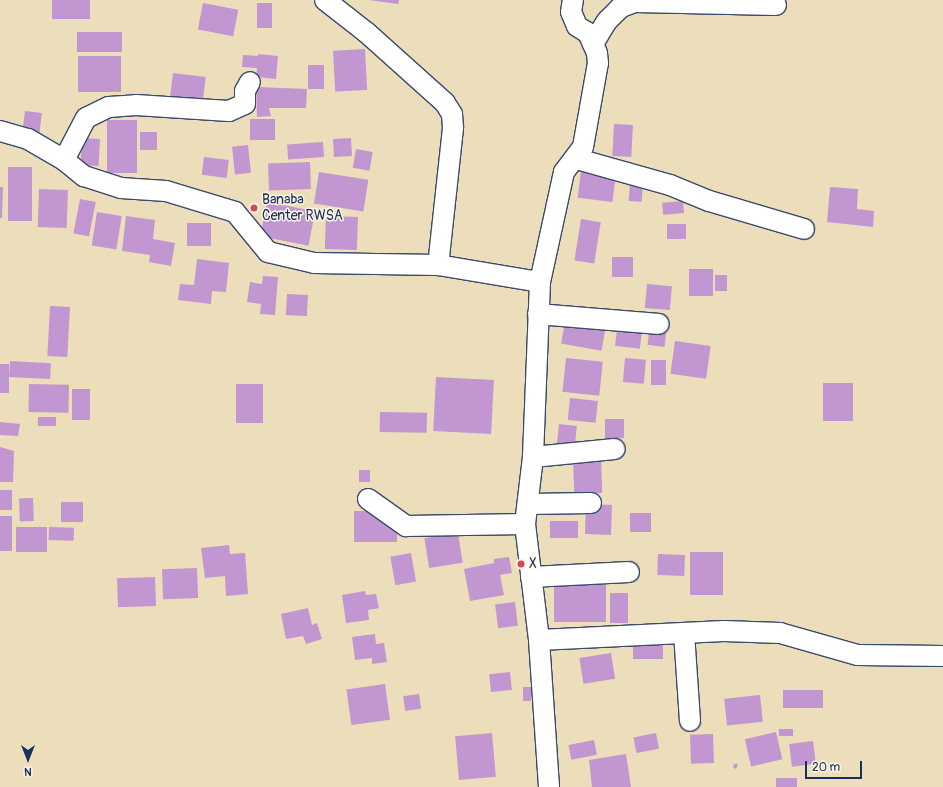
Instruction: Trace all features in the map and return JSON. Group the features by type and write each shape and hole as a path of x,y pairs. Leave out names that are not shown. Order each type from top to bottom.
{"street":[{"path":"325,0 372,37 446,103 452,114 453,128 438,265"},
{"path":"553,784 539,640 525,524 533,457 540,282 564,172 577,159 583,147 598,63 597,53 588,34 577,26 571,12 573,0"},
{"path":"593,44 607,21 616,12 635,2 776,5"},
{"path":"64,160 86,118 109,107 136,105 229,111 245,104 245,92 250,82"},
{"path":"0,130 28,139 64,160 84,176 121,188 166,191 235,212 268,252 314,262 438,265 540,282"},
{"path":"577,159 670,185 709,201 804,229"},
{"path":"538,314 660,324"},
{"path":"533,457 615,449"},
{"path":"368,499 406,526 525,524"},
{"path":"528,504 591,503"},
{"path":"531,577 629,572"},
{"path":"539,640 724,631 780,633 858,655 943,656"},
{"path":"684,633 690,721"}],"building":[{"path":"52,0 90,0 90,19 52,19"},
{"path":"369,0 399,0 398,4"},
{"path":"203,3 238,10 233,36 198,30"},
{"path":"257,3 272,3 272,28 257,28"},
{"path":"77,32 122,32 122,52 77,52"},
{"path":"365,49 367,90 335,92 333,51"},
{"path":"258,54 278,56 276,79 256,77 257,68 242,67 243,55 258,56"},
{"path":"78,56 121,56 121,92 78,92"},
{"path":"308,65 324,65 324,89 308,89"},
{"path":"173,73 206,77 202,106 169,102"},
{"path":"256,87 307,89 306,108 269,108 271,116 257,117"},
{"path":"25,111 42,113 38,142 21,140"},
{"path":"250,119 275,119 275,140 250,140"},
{"path":"107,120 137,120 137,173 107,173"},
{"path":"614,124 633,125 631,157 612,156"},
{"path":"140,132 157,132 157,150 140,150"},
{"path":"82,138 100,139 99,166 81,165"},
{"path":"351,138 352,156 334,157 333,139"},
{"path":"323,142 324,157 288,159 287,145"},
{"path":"248,145 251,173 235,175 232,147"},
{"path":"356,149 373,152 369,171 353,168"},
{"path":"204,157 229,160 227,178 202,175"},
{"path":"310,162 311,189 269,190 268,163"},
{"path":"8,167 32,167 32,221 8,221"},
{"path":"581,171 616,175 612,202 578,198"},
{"path":"319,172 368,180 363,211 314,204"},
{"path":"630,182 643,183 642,202 629,201"},
{"path":"0,187 3,187 2,218 0,218"},
{"path":"830,187 858,189 857,209 874,211 873,227 827,222"},
{"path":"39,189 68,190 67,228 38,227"},
{"path":"80,199 96,202 89,236 73,233"},
{"path":"683,201 684,213 663,215 662,203"},
{"path":"267,202 315,211 308,246 260,236"},
{"path":"254,204 257,205 257,211 254,212 251,211 250,208 251,205"},
{"path":"97,212 122,216 116,249 92,246"},
{"path":"126,216 155,220 153,239 175,243 171,266 149,262 150,255 122,251"},
{"path":"326,216 358,217 357,250 325,249"},
{"path":"581,219 601,222 594,264 574,260"},
{"path":"187,223 211,223 211,246 187,246"},
{"path":"667,224 686,224 686,239 667,239"},
{"path":"612,257 633,257 633,277 612,277"},
{"path":"197,259 229,263 226,292 212,291 211,304 178,300 180,284 194,285"},
{"path":"689,269 713,269 713,296 689,296"},
{"path":"715,275 727,275 727,291 715,291"},
{"path":"263,276 278,277 275,315 260,314 261,304 247,302 250,282 262,284"},
{"path":"647,284 672,286 670,310 645,308"},
{"path":"287,294 308,295 307,316 286,315"},
{"path":"50,306 70,307 67,357 47,356"},
{"path":"566,316 606,323 602,351 561,344"},
{"path":"618,322 643,325 640,349 615,346"},
{"path":"650,325 667,327 664,347 648,345"},
{"path":"675,341 711,346 706,379 670,374"},
{"path":"566,358 603,362 599,396 562,392"},
{"path":"625,358 646,360 644,384 623,382"},
{"path":"651,360 666,360 666,385 651,385"},
{"path":"10,361 51,363 50,379 9,377"},
{"path":"0,364 9,364 9,393 0,393"},
{"path":"436,377 494,380 491,434 433,431"},
{"path":"823,383 853,383 853,421 823,421"},
{"path":"29,384 69,385 69,413 29,412"},
{"path":"236,384 263,384 263,423 236,423"},
{"path":"72,389 90,389 90,420 72,420"},
{"path":"570,398 598,401 596,423 568,420"},
{"path":"380,412 427,413 427,433 380,432"},
{"path":"38,417 56,417 56,426 38,426"},
{"path":"605,419 624,419 624,438 605,438"},
{"path":"0,422 20,424 18,436 0,435"},
{"path":"559,424 577,426 574,449 557,447"},
{"path":"0,447 14,451 13,482 0,482"},
{"path":"601,457 602,493 574,494 573,458"},
{"path":"359,470 370,470 370,482 359,482"},
{"path":"0,490 12,490 12,510 0,510"},
{"path":"19,498 33,498 34,521 20,521"},
{"path":"61,502 83,502 83,522 61,522"},
{"path":"586,504 612,505 611,535 585,534"},
{"path":"354,511 397,511 397,542 354,542"},
{"path":"630,513 651,513 651,532 630,532"},
{"path":"0,516 12,516 12,551 0,551"},
{"path":"550,521 578,521 578,538 550,538"},
{"path":"16,527 47,527 47,552 16,552"},
{"path":"49,527 74,528 74,541 49,540"},
{"path":"458,533 463,563 429,568 424,538"},
{"path":"229,545 230,554 245,553 248,594 226,596 225,576 205,578 201,548"},
{"path":"690,552 723,552 723,595 690,595"},
{"path":"411,553 416,582 395,585 390,557"},
{"path":"658,554 685,555 684,576 657,575"},
{"path":"509,557 512,573 500,575 504,595 470,601 464,569 494,563 494,559"},
{"path":"197,568 198,598 163,599 162,569"},
{"path":"155,577 156,606 118,607 117,578"},
{"path":"554,585 606,585 606,622 554,622"},
{"path":"365,591 366,595 376,594 379,608 368,610 369,620 346,623 342,595"},
{"path":"610,593 628,593 628,623 610,623"},
{"path":"515,602 518,626 498,628 495,604"},
{"path":"308,608 312,625 317,623 322,639 306,644 303,636 286,639 281,614"},
{"path":"375,634 376,644 384,643 387,662 372,664 372,658 355,660 352,637"},
{"path":"633,638 663,638 663,659 633,659"},
{"path":"611,653 615,679 583,684 579,658"},
{"path":"510,672 512,690 491,692 489,674"},
{"path":"385,684 390,720 351,725 346,689"},
{"path":"523,687 531,687 531,701 523,701"},
{"path":"783,690 823,690 823,708 783,708"},
{"path":"419,694 421,709 405,711 403,696"},
{"path":"760,695 763,722 727,726 724,699"},
{"path":"779,729 793,729 793,736 779,736"},
{"path":"776,732 782,759 751,766 745,739"},
{"path":"492,733 496,777 459,780 455,736"},
{"path":"656,733 659,749 636,753 633,737"},
{"path":"713,734 714,763 691,764 690,735"},
{"path":"594,740 597,755 571,760 568,745"},
{"path":"813,741 816,764 792,767 789,744"},
{"path":"626,754 631,787 592,787 589,760"},
{"path":"734,764 738,764 736,769 733,767"},
{"path":"776,778 797,778 797,787 776,787"}],"place":[{"name":"Banaba Center RWSA","path":"254,208"},
{"name":"X","path":"521,564"}]}
